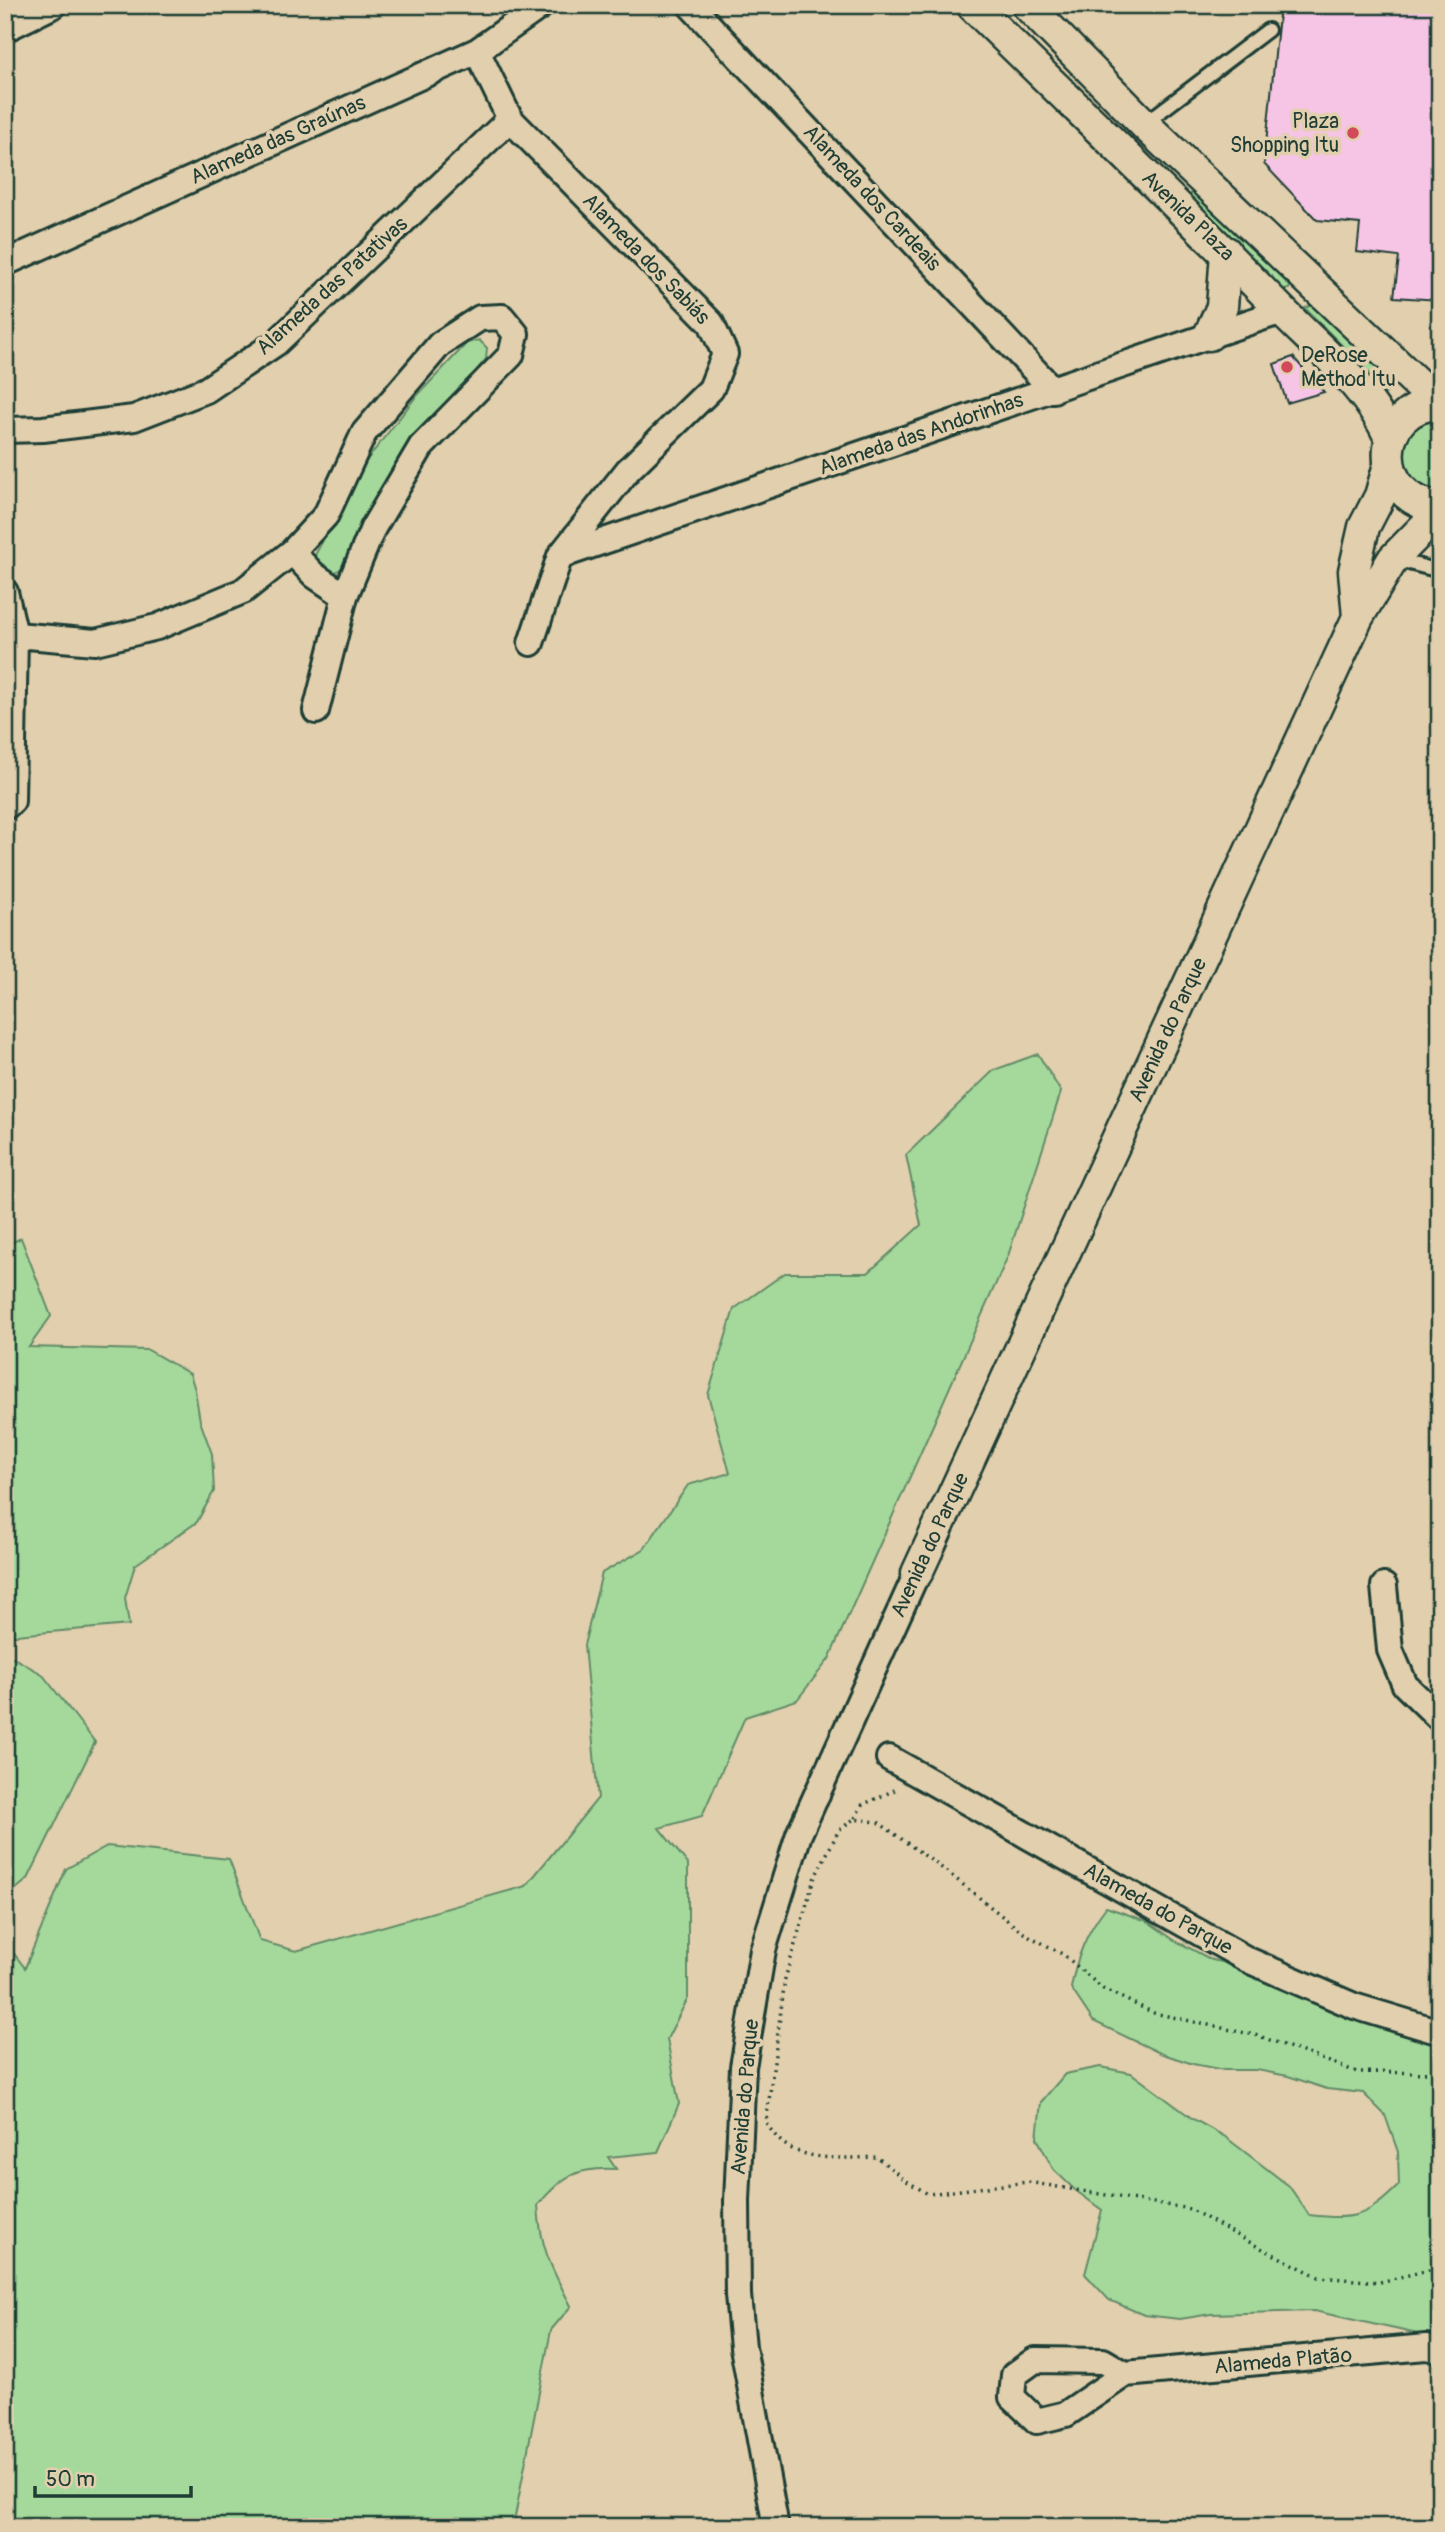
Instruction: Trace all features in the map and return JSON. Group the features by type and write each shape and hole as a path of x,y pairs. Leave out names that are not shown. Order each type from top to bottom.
{"street":[{"path":"5,29 54,5"},
{"name":"Alameda das Graúnas","path":"5,262 477,51 542,5"},
{"name":"Alameda dos Cardeais","path":"690,5 1053,390"},
{"path":"972,6 1003,13 1019,5"},
{"name":"Avenida Plaza","path":"1027,5 1144,124 1438,404"},
{"name":"Avenida Plaza","path":"972,6 1226,252 1351,380 1381,417 1390,438"},
{"name":"Alameda dos Sabiás","path":"477,51 510,119 710,323 725,355 711,389 628,470 560,556 531,643"},
{"name":"Alameda das Patativas","path":"5,430 43,429 134,418 206,390 276,343 510,119"},
{"path":"1209,335 1222,307 1226,252"},
{"path":"1282,311 1322,295"},
{"name":"Alameda das Andorinhas","path":"560,556 1282,311"},
{"path":"10,634 95,642 157,627 243,591 292,552 326,514 364,433 440,344 480,318 502,317 516,334 511,355 421,447 373,528 345,596 316,711"},
{"path":"1390,438 1401,421 1417,409 1438,404"},
{"name":"Avenida do Parque","path":"1358,617 1354,571 1364,527 1380,496 1388,468 1390,438"},
{"path":"1388,468 1396,485 1409,498 1440,509"},
{"name":"Avenida do Parque","path":"776,2527 743,2347 738,2295 737,2200 743,2067 762,1951 799,1834 1358,617 1393,559 1440,509"},
{"path":"292,552 314,575 345,596"},
{"path":"5,592 10,634 12,801 5,807"},
{"path":"1384,1586 1390,1650 1395,1662 1405,1685 1440,1719"},
{"name":"Alameda do Parque","path":"890,1758 1248,1960 1354,2006 1440,2032"},
{"name":"Alameda Platão","path":"1125,2374 1426,2347 1440,2349"}],"lane":[{"path":"1144,124 1268,30"},
{"path":"1393,559 1440,571"}],"path":[{"path":"923,1778 862,1805 855,1819 839,1830 814,1879 785,1979 766,2123 783,2144 805,2154 848,2158 877,2157 905,2180 928,2194 1028,2182 1190,2209 1320,2277 1380,2282 1429,2270 1440,2264"},
{"path":"855,1819 878,1822 946,1871 1022,1932 1064,1955 1103,1989 1154,2014 1259,2036 1357,2072 1440,2073"}],"green space":[{"path":"1194,191 1292,280 1289,289 1284,290 1188,201"},
{"path":"1314,304 1401,379 1385,394 1376,380 1305,308"},
{"path":"479,340 487,348 486,359 409,452 348,564 334,573 322,568 315,555 367,460 415,398 467,343"},
{"path":"1440,412 1440,488 1431,489 1407,478 1399,435"},
{"path":"1038,1054 1061,1092 1008,1256 829,1659 797,1700 745,1717 702,1816 659,1828 688,1864 688,1998 667,2039 679,2104 658,2152 608,2157 616,2169 590,2170 571,2175 538,2205 544,2246 571,2306 551,2330 513,2527 5,2527 5,1942 25,1968 66,1869 107,1846 229,1859 260,1941 296,1951 526,1886 598,1798 584,1645 602,1573 644,1549 688,1485 730,1473 708,1395 734,1309 785,1273 868,1273 921,1225 906,1155 994,1070"},
{"path":"21,1238 51,1316 29,1347 148,1350 190,1374 195,1390 200,1421 212,1454 214,1491 197,1522 135,1565 125,1598 129,1625 5,1636 5,1246"},
{"path":"5,1653 42,1674 95,1742 28,1879 5,1898"},
{"path":"1106,1907 1147,1921 1174,1940 1212,1960 1243,1966 1440,2030 1440,2341 1314,2311 1211,2314 1180,2319 1144,2315 1109,2300 1085,2274 1102,2210 1053,2169 1037,2138 1041,2102 1065,2074 1100,2067 1131,2073 1193,2119 1224,2136 1289,2186 1309,2215 1337,2217 1358,2214 1377,2204 1399,2185 1398,2152 1385,2115 1363,2093 1327,2089 1288,2076 1257,2070 1224,2070 1193,2064 1160,2053 1093,2021 1071,1988 1083,1945"}],"building":[{"name":"Plaza Shopping Itu","path":"1280,5 1440,5 1440,35 1432,101 1440,102 1440,300 1394,297 1399,257 1357,252 1360,224 1317,220 1264,164"},
{"path":"1293,357 1324,392 1287,403 1274,364"}],"place":[{"name":"Plaza Shopping Itu","path":"1353,133"},
{"name":"DeRose Method Itu","path":"1287,367"}]}
